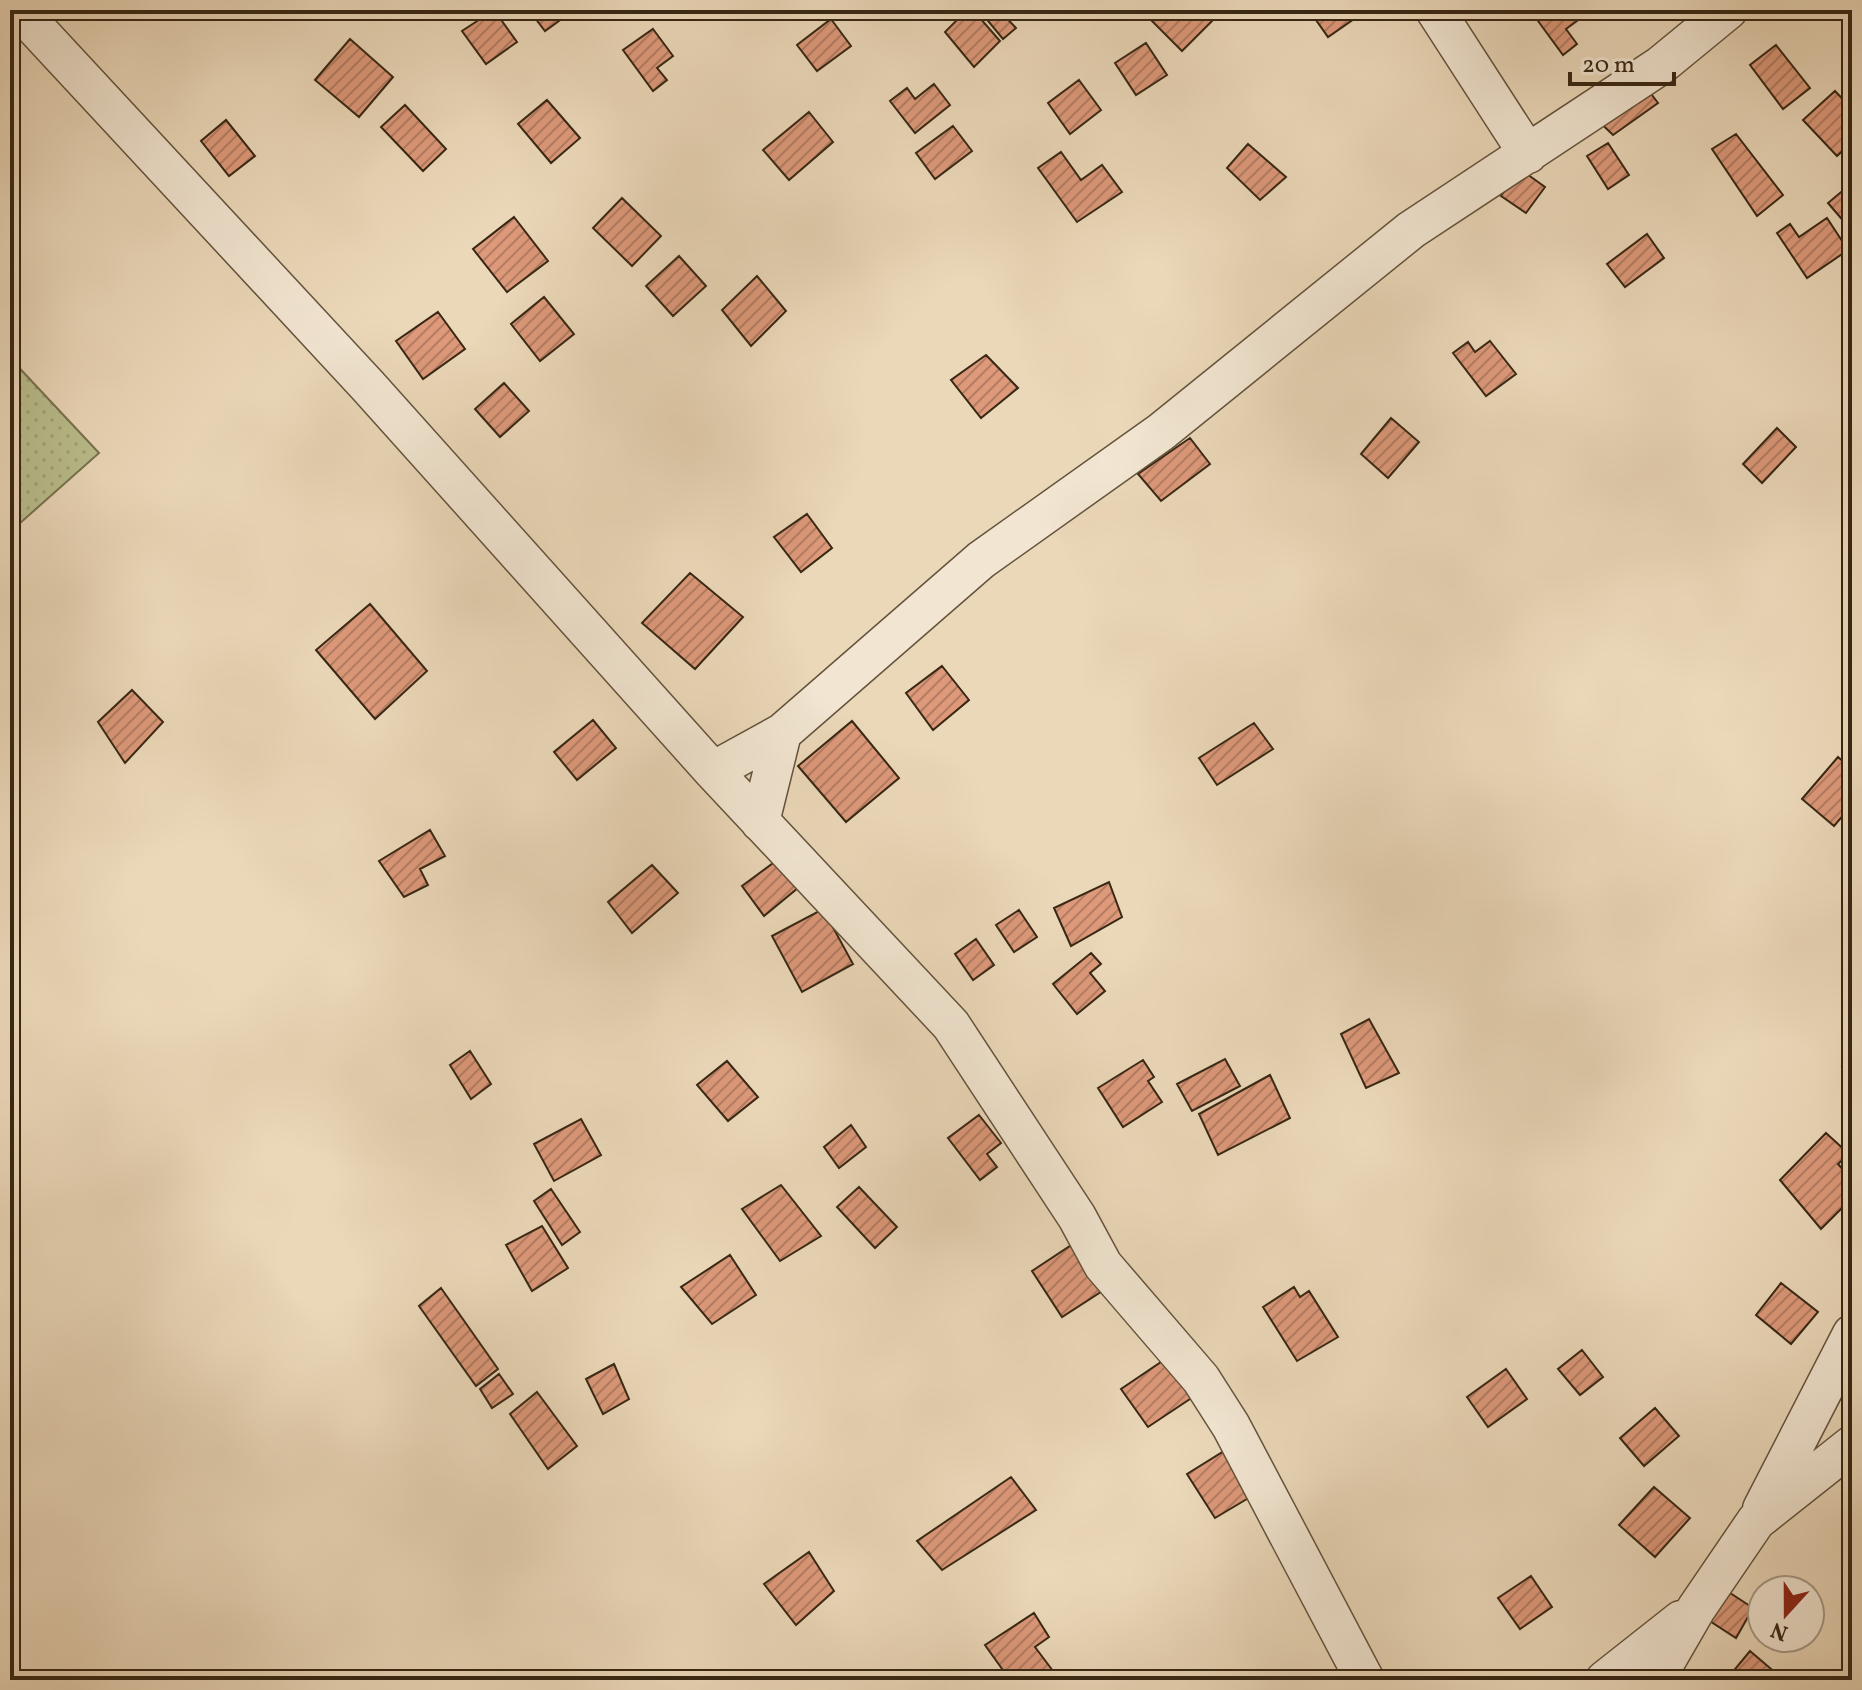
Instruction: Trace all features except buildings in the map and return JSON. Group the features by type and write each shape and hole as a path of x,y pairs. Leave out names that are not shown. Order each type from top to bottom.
{"street":[{"path":"19,10 325,340 713,771 951,1025 1077,1217 1103,1265 1201,1379 1231,1426 1365,1680"},
{"path":"1435,10 1528,154"},
{"path":"713,771 782,733 981,560 1161,432 1411,230 1661,65 1728,10"},
{"path":"760,822 782,733"},
{"path":"1655,1680 1696,1609 1756,1521 1852,1334"},
{"path":"1756,1521 1852,1445"},
{"path":"1605,1680 1696,1609"}],"green space":[{"path":"10,358 99,453 10,532"}]}
